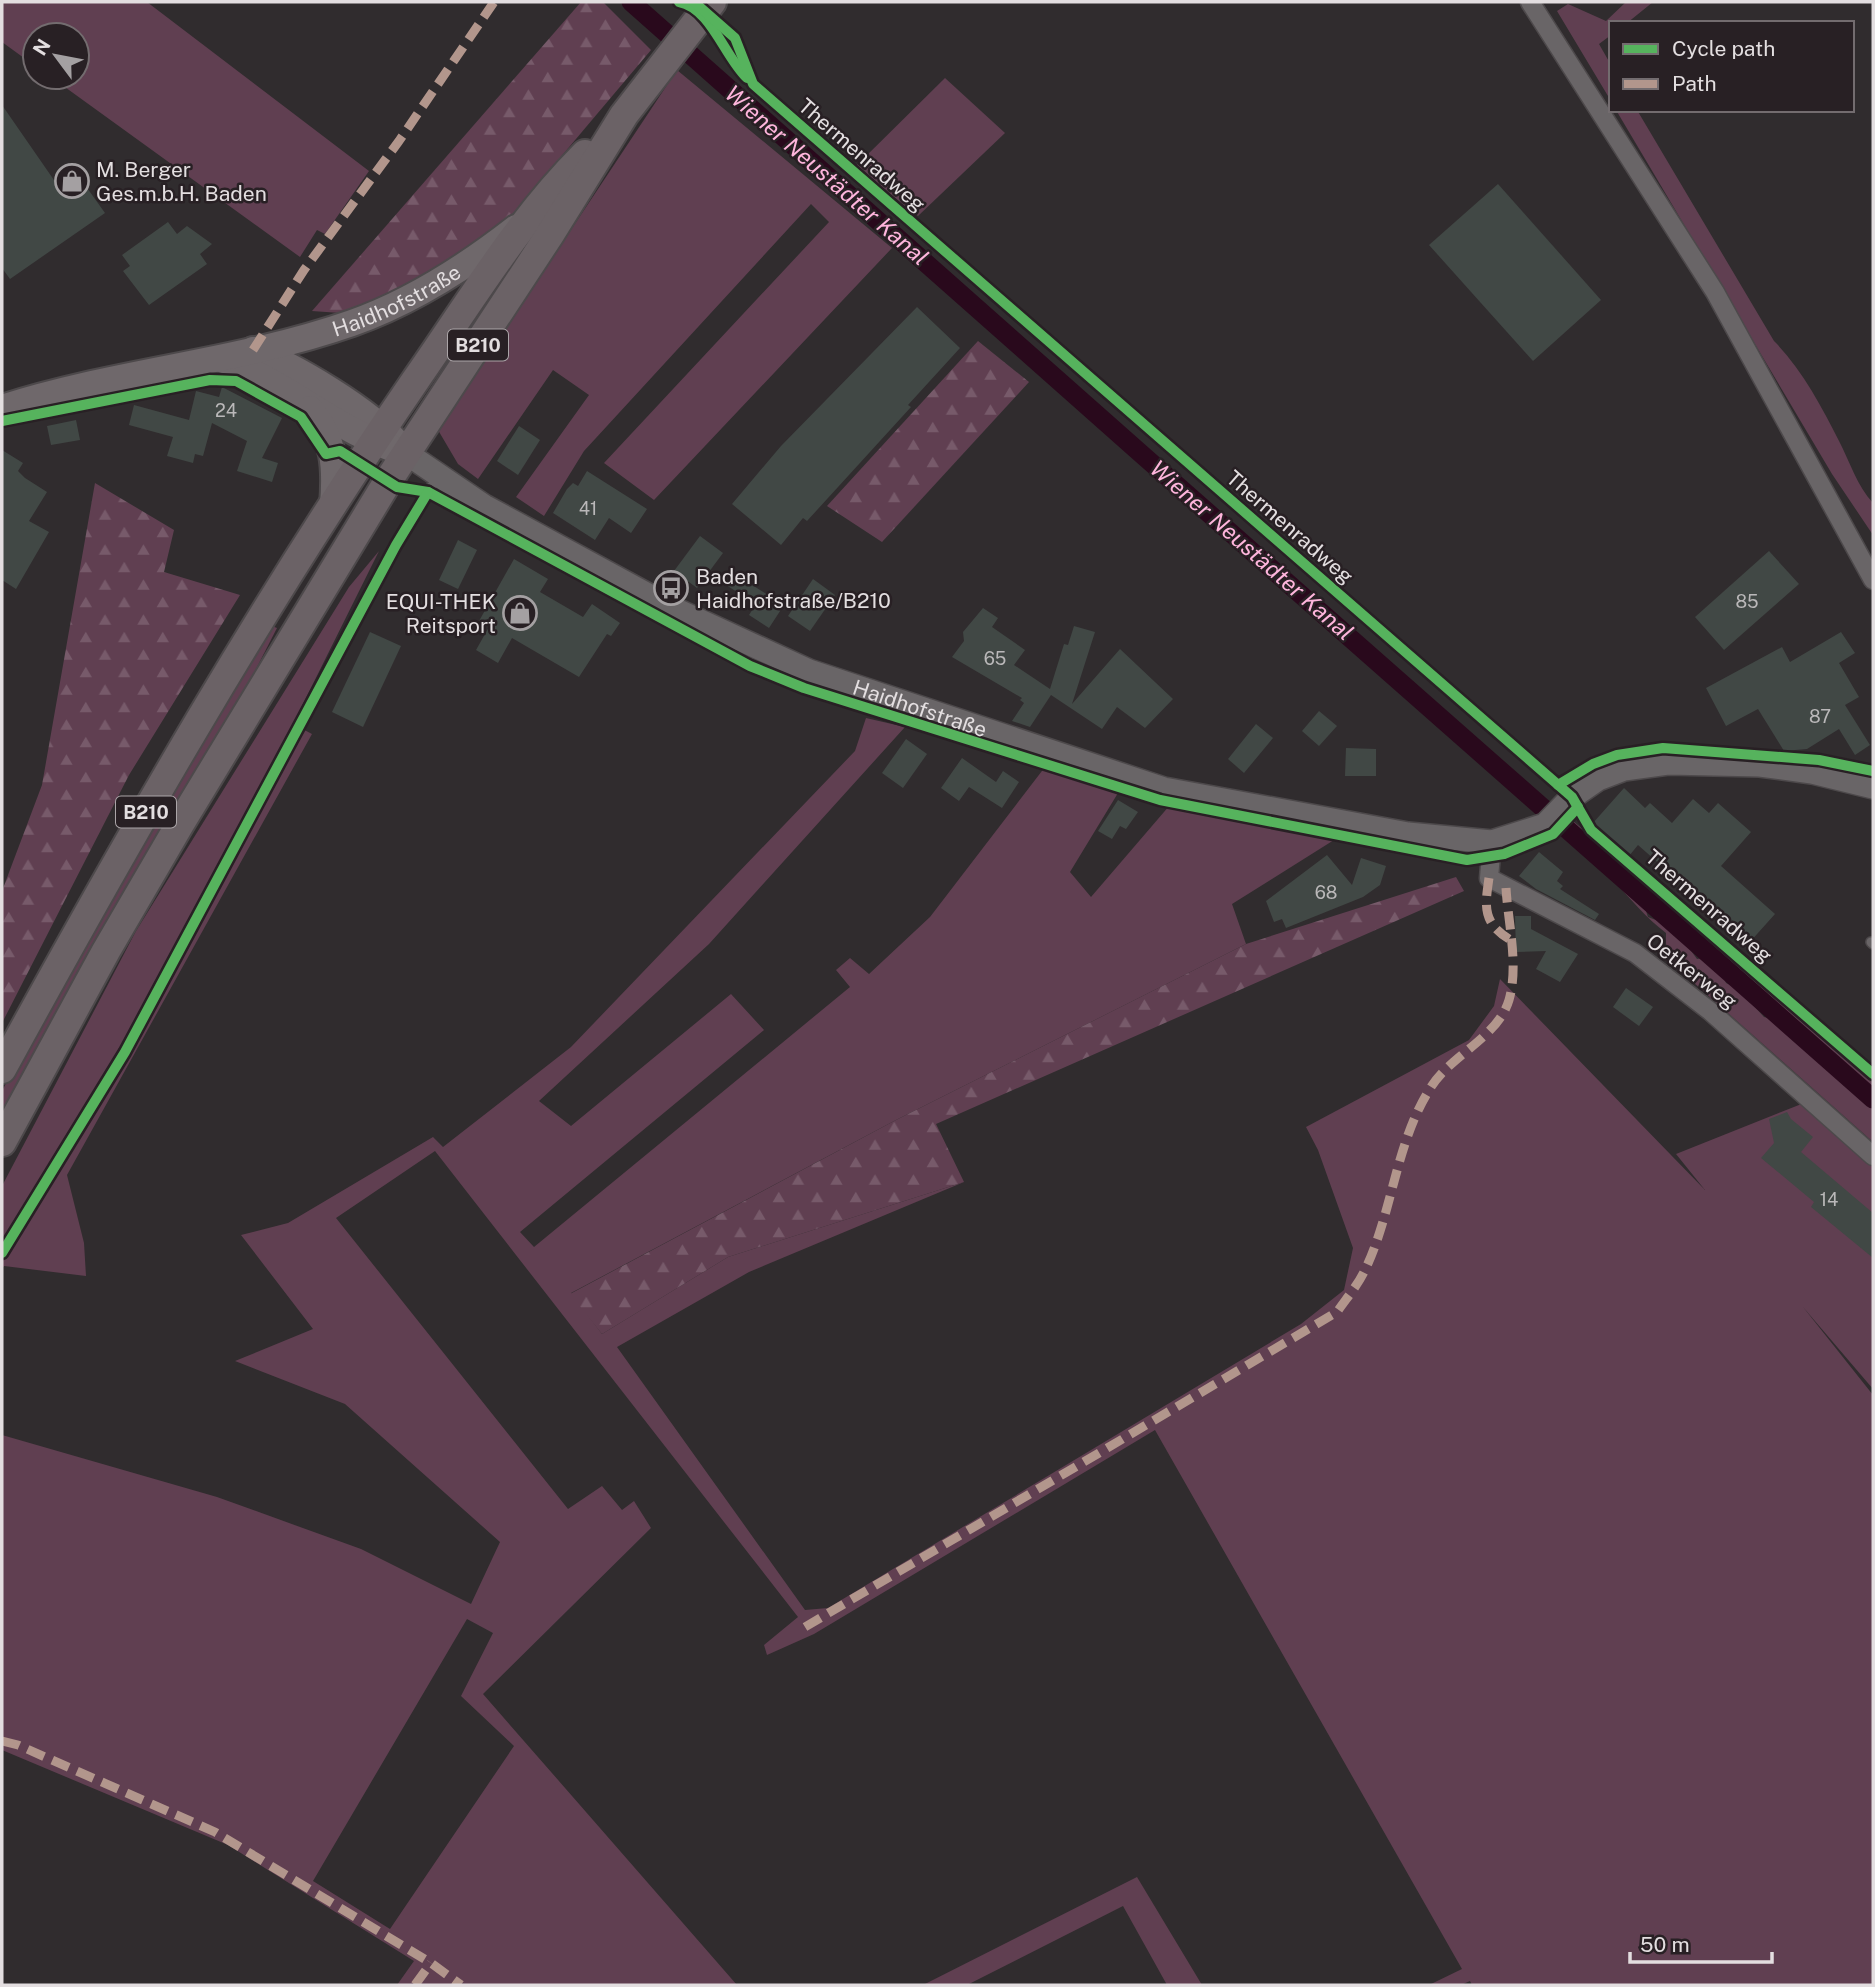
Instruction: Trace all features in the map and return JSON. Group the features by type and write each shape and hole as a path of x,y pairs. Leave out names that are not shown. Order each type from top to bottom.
{"main road":[{"name":"B210","path":"2,1142 106,951 180,824 406,453 549,236 624,115 705,10"},
{"name":"B210","path":"2,1069 116,861 378,435 526,221 574,164 624,115"},
{"name":"Haidhofstraße","path":"2,408 126,377 221,359 382,312 465,266 526,221"},
{"name":"Haidhofstraße","path":"253,350 291,368 378,435 406,453"},
{"name":"Haidhofstraße","path":"221,359 253,370 303,399 378,435"},
{"name":"Haidhofstraße","path":"303,399 317,417 333,452 333,505"}],"street":[{"path":"1533,3 1715,292 1873,580"},
{"name":"Haidhofstraße","path":"406,453 433,484 484,506 672,608 809,671 1164,789 1408,834 1492,842 1552,816 1598,779 1624,769 1668,764 1760,765 1812,772 1873,787"},
{"name":"Oetkerweg","path":"1492,842 1489,878 1635,953 1710,1011 1873,1156"}],"green space":[{"path":"2,2 147,2 369,171 325,234 317,230 300,257 70,91 91,91 91,21 21,21 21,56 2,42"},
{"path":"581,2 603,2 651,50 511,216 467,255 355,314 312,311"},
{"path":"1626,2 1653,2 1629,21 1609,21 1609,36 1599,44 1609,62 1609,98 1557,11 1568,4 1606,21"},
{"path":"677,70 892,248 654,500 604,463 829,222 811,204 584,451 544,516 516,497 589,395 553,370 478,479 458,464 438,430"},
{"path":"945,78 1005,133 918,216 855,167"},
{"path":"1617,112 1638,112 1774,341 1810,388 1858,481 1873,503 1873,535 1832,474"},
{"path":"540,230 418,416 414,414 517,253"},
{"path":"978,341 1029,382 882,542 827,506"},
{"path":"95,483 174,530 164,572 240,595 129,775 2,1023 2,891 42,785"},
{"path":"379,551 293,724 312,734 67,1175 84,1243 86,1276 4,1266 2,1269 2,1186 136,931 349,587"},
{"path":"272,626 277,628 235,710 2,1115 2,1091 33,1032 135,853"},
{"path":"866,718 905,727 709,944 539,1101 571,1126 731,994 764,1030 520,1232 534,1247 850,987 836,970 850,958 869,974 930,917 1045,767 1118,793 1070,872 1091,897 1170,805 1334,840 1232,904 1246,944 896,1120 571,1293 602,1334 728,1257 964,1182 749,1272 617,1347 805,1610 828,1608 1301,1324 1344,1290 1353,1248 1318,1150 1306,1127 1469,1040 1494,1006 1500,979 1705,1190 1676,1154 1804,1103 1873,1166 1873,1389 1803,1307 1873,1395 1873,1985 1472,1985 1470,1981 1461,1985 1429,1985 1462,1969 1155,1430 814,1634 767,1655 764,1645 798,1617 435,1151 336,1218 568,1509 602,1486 622,1510 634,1501 651,1528 483,1694 737,1985 397,1985 414,1961 228,1845 2,1750 2,1435 217,1497 361,1549 471,1604 500,1542 345,1404 235,1361 313,1329 241,1235 288,1223 433,1137 443,1147 571,1047 855,751","holes":["467,1619 493,1633 461,1696 514,1746 390,1929 313,1881"]},
{"path":"1572,820 1873,1077 1873,1095 1781,1014 1759,987 1749,985 1573,830 1569,833 1642,899 1648,917 1674,927 1697,959 1704,958 1715,972 1722,972 1726,983 1741,990 1754,1001 1753,1005 1764,1017 1777,1020 1873,1103 1873,1142 1666,958 1666,933 1652,921 1639,909 1589,856 1558,835"},
{"path":"1456,877 1464,891 936,1124 964,1182 728,1257 602,1334 570,1294 896,1120 1246,944"},
{"path":"1137,1877 1202,1985 1167,1985 1123,1906 967,1985 923,1985"}],"building":[{"path":"2,105 56,183 75,171 105,213 10,279 2,268"},
{"path":"1498,184 1601,300 1533,361 1429,245"},
{"path":"168,222 177,234 187,226 212,244 200,254 207,264 149,305 123,271 130,266 122,255"},
{"path":"917,307 960,348 908,405 911,407 807,521 803,518 781,545 732,504 781,446"},
{"path":"222,387 282,418 262,458 278,463 272,482 237,471 247,441 212,423 203,456 195,454 193,463 167,456 173,437 129,425 134,405 189,420 196,391 219,397"},
{"path":"76,420 80,440 51,445 47,426"},
{"path":"519,426 540,440 518,475 497,461"},
{"path":"2,450 23,463 18,471 47,492 29,521 49,532 16,589 2,580"},
{"path":"587,471 647,509 631,533 609,518 595,540 553,513 567,489 573,483 578,486"},
{"path":"700,536 723,553 697,588 674,571"},
{"path":"458,540 477,550 458,589 439,580"},
{"path":"1769,551 1799,584 1724,650 1695,617"},
{"name":"EQUI-THEK Reitsport","path":"514,559 548,579 540,592 583,617 592,604 620,623 611,636 607,634 579,677 512,638 498,663 476,650 489,627 479,621"},
{"path":"733,573 784,605 769,628 749,615 756,604 726,585"},
{"path":"813,579 835,595 810,631 788,616"},
{"path":"983,608 998,618 992,627 1025,650 1014,665 1050,689 1064,644 1068,645 1074,626 1095,632 1072,704 1120,649 1173,699 1145,728 1117,707 1102,729 1051,695 1030,727 1012,721 1024,703 1020,700 1022,698 952,657 964,641 963,632"},
{"path":"370,632 401,646 363,727 332,712"},
{"path":"1841,632 1855,653 1839,663 1859,697 1845,705 1870,745 1855,755 1839,729 1807,749 1784,751 1758,709 1726,726 1706,688 1782,647 1790,662"},
{"path":"1319,711 1337,726 1319,746 1302,731"},
{"path":"1256,724 1273,738 1244,773 1228,759"},
{"path":"906,739 927,754 903,788 882,773"},
{"path":"1346,748 1376,749 1376,776 1345,776"},
{"path":"962,758 996,782 1003,771 1019,782 1002,808 969,787 959,801 941,788"},
{"path":"1624,788 1645,808 1650,803 1672,823 1693,799 1709,813 1718,803 1751,832 1721,866 1775,914 1749,943 1638,845 1629,856 1593,823"},
{"path":"1118,800 1138,812 1126,829 1120,826 1112,839 1098,831"},
{"path":"1539,852 1563,872 1557,881 1563,886 1560,889 1599,914 1595,920 1536,889 1519,876"},
{"path":"1327,855 1352,885 1361,858 1386,866 1380,885 1363,897 1286,928 1282,919 1274,922 1266,901"},
{"path":"1515,916 1531,916 1531,929 1578,954 1560,982 1536,969 1546,951 1516,952"},
{"path":"1626,988 1653,1007 1639,1026 1613,1007"},
{"path":"1787,1112 1791,1119 1813,1137 1801,1152 1873,1213 1873,1258 1811,1207 1814,1202 1761,1158 1774,1143 1769,1119"}],"waterway":[{"name":"Wiener Neustädter Kanal","path":"631,2 1873,1099"}],"marked path":[{"path":"253,350 304,270 399,141 494,2"},
{"path":"1489,878 1487,913 1494,926 1509,939"},
{"path":"805,1627 1337,1312 1361,1277 1374,1249 1409,1131 1431,1087 1450,1065 1495,1025 1509,1000 1513,958 1506,888"},
{"path":"2,1741 18,1745 215,1832 431,1963 461,1985"},
{"path":"415,1985 431,1963"}],"cycle path":[{"path":"679,2 690,6 709,23 747,78"},
{"name":"Thermenradweg","path":"694,2 735,38 753,84 1572,797 1591,830 1873,1074"},
{"path":"2,421 210,380 236,381 301,417 326,454 340,451 397,487 428,492 750,666 804,688 1160,800 1467,860 1504,854 1553,834 1578,807"},
{"path":"2,1253 125,1052 396,545 428,492"},
{"path":"1558,785 1593,764 1617,755 1663,748 1819,760 1873,771"}],"place":[{"name":"M. Berger Ges.m.b.H. Baden","path":"72,181"},
{"name":"Baden Haidhofstraße/B210","path":"671,588"},
{"name":"EQUI-THEK Reitsport","path":"520,613"}]}
